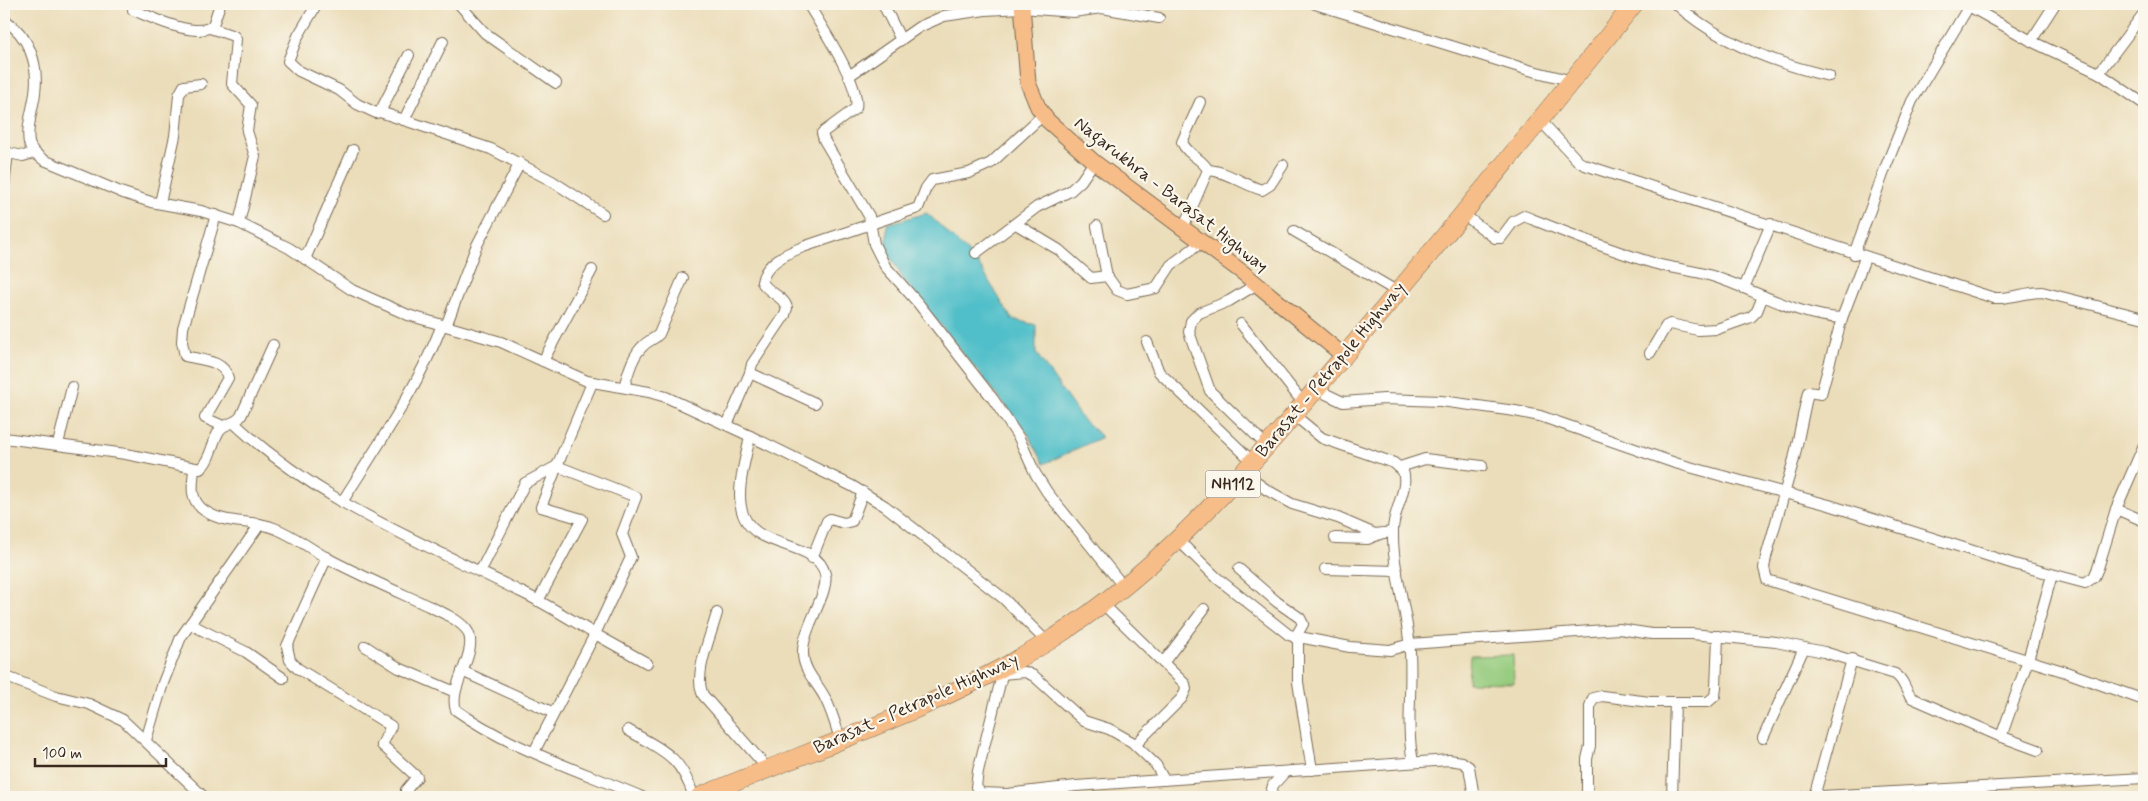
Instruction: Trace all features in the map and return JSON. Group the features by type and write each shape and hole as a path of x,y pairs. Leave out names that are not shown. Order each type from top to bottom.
{"highway":[{"name":"Barasat - Petrapole Highway","path":"699,797 1003,671 1048,642 1124,587 1248,468 1463,214 1634,4"}],"main road":[{"name":"Nagarukhra - Barasat Highway","path":"1022,6 1028,83 1033,98 1043,115 1062,135 1094,162 1257,284 1344,356"}],"street":[{"path":"210,28 213,25 220,4"},
{"path":"317,4 298,36 288,61 299,71 340,90 357,104 376,113 380,112 491,149 520,163 603,214"},
{"path":"361,4 371,4"},
{"path":"459,4 488,36 556,83"},
{"path":"808,4 849,76 857,101 856,108 822,133 824,140 869,216 874,244 885,266 918,303 973,373 1019,438 1035,473 1047,492 1124,587"},
{"path":"883,4 901,40"},
{"path":"1315,4 1511,64 1572,80"},
{"path":"1676,4 1704,28 1720,36 1783,63 1829,76"},
{"path":"2031,41 2055,4"},
{"path":"1854,254 1912,101 1966,5 2031,41 2099,73 2144,104"},
{"path":"849,76 919,27 934,19 1022,6 1072,12 1102,8 1159,18"},
{"path":"133,10 193,30 210,28 234,36 236,39 232,84 251,105 247,131 255,156 240,223"},
{"path":"2099,73 2144,13"},
{"path":"4,20 16,28 25,39 35,68 35,91 29,144 34,153 44,160 78,176 123,193 216,215 240,223 266,235 352,290 408,315 501,342 592,383 624,387 666,397 750,436 863,492 905,520 1003,598 1048,642"},
{"path":"404,120 443,41"},
{"path":"380,112 409,55"},
{"path":"160,203 175,136 179,96 184,86 201,84"},
{"path":"1200,102 1182,142 1184,149 1202,162 1208,170 1216,171 1242,184 1262,190 1270,185 1282,165"},
{"path":"727,426 750,373 752,364 785,315 787,308 783,300 765,287 762,282 767,269 786,254 918,208 926,188 932,180 968,172 991,162 1043,115"},
{"path":"1540,120 1585,165 1771,224 1865,258 1994,298 2003,299 2030,292 2042,292 2144,318"},
{"path":"305,259 353,150"},
{"path":"4,185 6,152 23,156 34,153"},
{"path":"976,253 1037,207 1070,190 1081,181 1094,162"},
{"path":"342,502 430,356 485,228 520,163"},
{"path":"1183,228 1208,170"},
{"path":"1463,214 1495,238 1501,238 1513,222 1524,216 1613,250 1672,268 1711,276 1780,304 1826,318 1842,318"},
{"path":"216,215 183,328 182,342 185,356 222,365 227,370 228,378 205,418 223,426 234,423 241,416 273,345"},
{"path":"1016,224 1059,250 1091,278 1106,276"},
{"path":"1744,288 1771,224"},
{"path":"1097,226 1106,276 1117,290 1127,294 1156,288 1171,265 1202,242"},
{"path":"1294,231 1398,292"},
{"path":"1865,258 1842,318 1821,394 1808,392 1794,458 1783,492 1765,563 1765,575 1768,580 2028,660 2144,700"},
{"path":"544,361 592,270"},
{"path":"624,387 632,365 642,346 655,340 659,334 683,278"},
{"path":"1257,284 1229,301 1199,313 1191,321 1190,332 1210,391 1267,446"},
{"path":"1650,353 1666,326 1670,324 1698,330 1717,329 1751,317 1757,311 1763,296"},
{"path":"1241,324 1299,409 1322,438 1400,466 1425,459 1482,466"},
{"path":"1147,342 1159,372 1267,490 1292,504 1380,534"},
{"path":"750,373 815,403"},
{"path":"538,600 582,519 541,507 556,466 592,383"},
{"path":"1320,384 1326,394 1343,402 1384,399 1441,401 1532,414 1564,423 1676,463 1783,492 2085,583 2090,581 2098,568 2116,510 2144,445"},
{"path":"58,444 72,387"},
{"path":"234,423 282,463 378,524 538,600 647,663"},
{"path":"4,438 126,454 194,469 202,467 223,426"},
{"path":"750,436 740,491 742,514 747,523 762,537 805,552 822,567 826,576 820,599 803,641 803,655 806,668 825,698 840,739"},
{"path":"480,572 525,483 556,466 636,497 622,534 631,557 595,634 534,752"},
{"path":"1400,466 1405,478 1393,521 1393,532 1396,571 1410,644 1410,738 1413,762"},
{"path":"194,469 192,493 201,507 221,518 260,524 285,533 327,557 442,613 466,629 470,638 470,650 455,692 454,704 456,710 488,730 534,752 642,797"},
{"path":"812,558 827,521 830,519 844,523 852,520 863,492"},
{"path":"2116,510 2144,521"},
{"path":"146,740 172,656 190,624 260,524"},
{"path":"1335,538 1368,539 1380,534 1393,532"},
{"path":"1176,538 1252,608 1277,628 1297,638 1390,650 1410,644 1619,629 1652,634 1718,636 1767,641 1852,660 1894,674 1901,677 1907,694 1912,698 2001,737 2038,750"},
{"path":"327,557 287,646 287,654 297,668 391,726 382,745 417,777 406,790 409,797"},
{"path":"1239,569 1302,620 1302,627 1297,638 1298,682 1312,770"},
{"path":"1325,569 1396,571"},
{"path":"2001,737 2028,660 2052,574"},
{"path":"1102,603 1163,663 1184,680 1185,693 1136,744"},
{"path":"1163,663 1204,609"},
{"path":"717,613 700,675 700,689 703,695 768,769"},
{"path":"190,624 246,652 283,678"},
{"path":"1587,797 1590,706 1593,698 1708,702 1715,696 1718,636"},
{"path":"365,646 400,668 455,692"},
{"path":"1763,738 1804,648"},
{"path":"1814,797 1852,660"},
{"path":"462,671 554,713"},
{"path":"1164,780 1156,765 1136,744 1109,729 1084,721 1028,672 1003,671 978,771 977,794 1007,794 1076,786 1284,773 1449,760 1466,764 1471,773 1474,797"},
{"path":"4,676 56,696 89,704 123,720 204,797"},
{"path":"1672,797 1674,702"},
{"path":"628,730 674,759 683,769 694,797"},
{"path":"1270,797 1273,785 1284,773"},
{"path":"1804,797 2144,778"}],"green space":[{"path":"1513,655 1514,683 1468,682 1470,656"}],"water":[{"path":"927,213 976,260 1012,319 1036,325 1036,353 1082,419 1102,437 1044,464 1027,432 903,279 887,251 887,224"}]}
